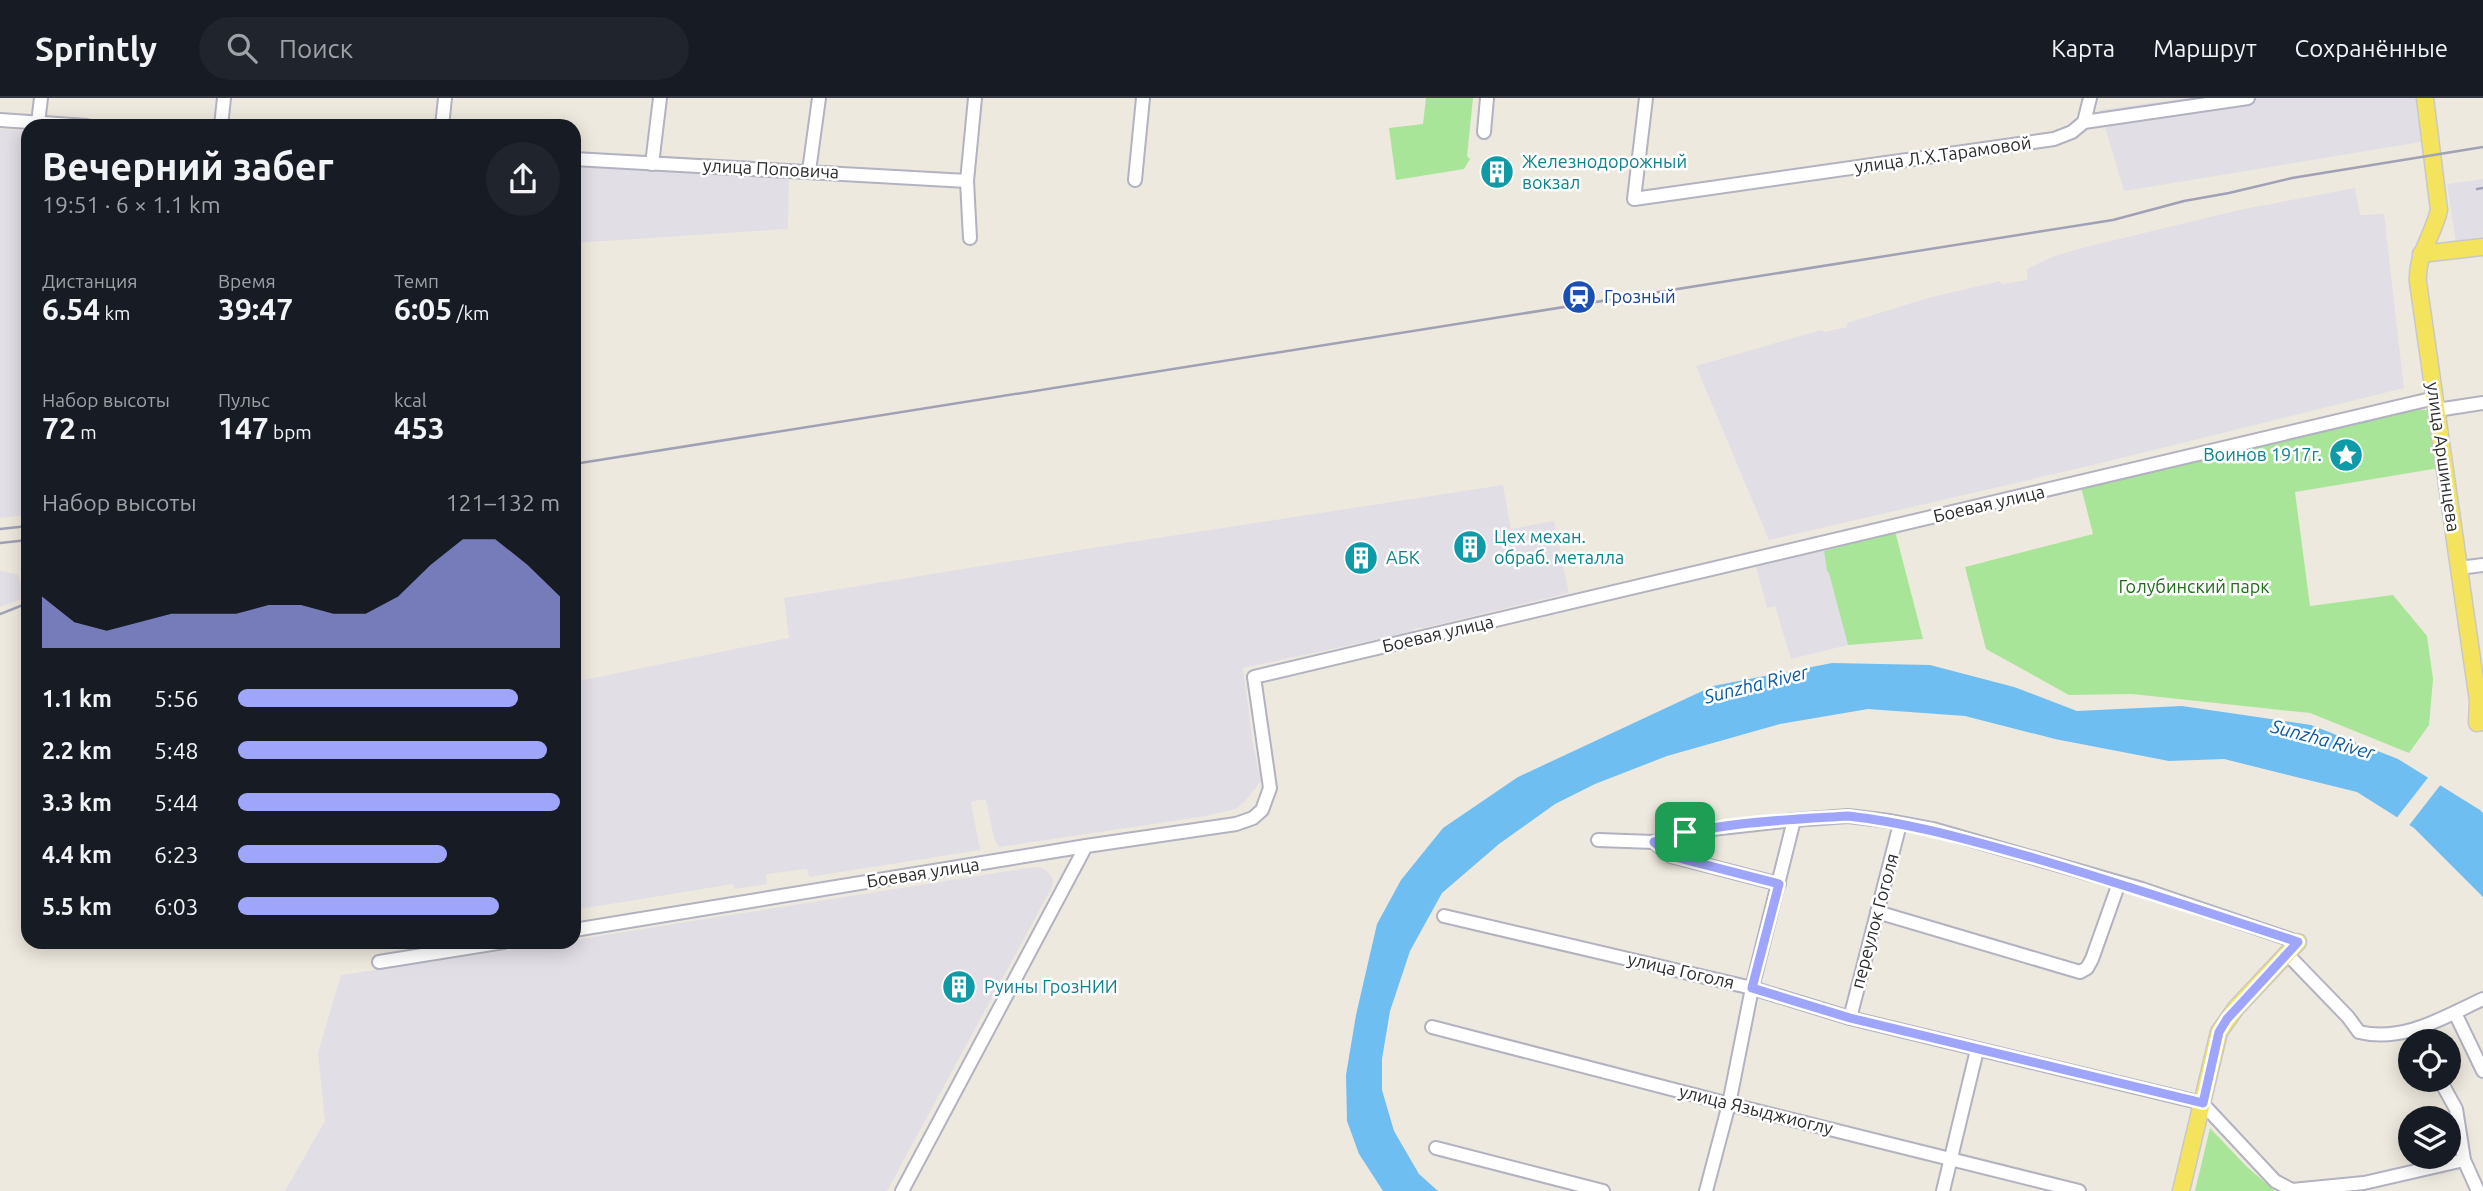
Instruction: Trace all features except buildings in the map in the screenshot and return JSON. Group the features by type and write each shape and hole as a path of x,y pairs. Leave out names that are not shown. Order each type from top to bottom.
{"main road":[{"name":"улица Аршинцева","path":"2425,98 2439,210 2417,266 2418,282 2480,723"},
{"path":"2421,254 2483,247"},
{"path":"2181,1191 2219,1032 2227,1019 2292,948"}],"street":[{"path":"38,119 41,98"},
{"path":"222,119 224,98"},
{"path":"443,119 445,98"},
{"path":"652,164 660,98"},
{"path":"809,171 819,98"},
{"path":"970,238 967,181 975,98"},
{"path":"1135,180 1143,98"},
{"path":"1483,132 1487,98"},
{"name":"улица Л.Х.Тарамовой","path":"1646,98 1634,199 2054,139 2072,132 2084,122 2248,98"},
{"path":"2084,122 2090,98"},
{"path":"0,120 21,122"},
{"name":"улица Поповича","path":"581,159 967,181"},
{"path":"2436,404 2483,403"},
{"name":"Боевая улица","path":"581,929 1236,824 1253,818 1262,810 1270,788 1254,677 2436,404"},
{"path":"2459,568 2483,565"},
{"path":"1598,840 1654,842 1685,832 1848,816 1933,830 2119,883 2292,948 2359,1031 2378,1036 2398,1036"},
{"path":"1706,1191 1729,1104 1752,988 1794,820"},
{"name":"переулок Гоголя","path":"1850,1018 1900,824"},
{"path":"1654,842 1671,856 1779,884"},
{"path":"902,1191 1086,846"},
{"path":"1878,912 2080,972 2087,968 2092,960 2119,883"},
{"name":"улица Гоголя","path":"1444,916 1752,988 1850,1018 2203,1103"},
{"path":"379,962 460,949"},
{"path":"2428,1029 2483,999"},
{"path":"2455,1013 2483,1071"},
{"name":"улица Языджиоглу","path":"1432,1027 2079,1191"},
{"path":"1943,1191 1978,1050"},
{"path":"2447,1092 2456,1109 2464,1160 2478,1191"},
{"path":"2203,1103 2223,1128 2283,1187 2364,1187 2464,1160"},
{"path":"1436,1149 1603,1191"}],"shaded area":[{"path":"2186,98 2430,98 2435,129 2420,131 2421,142 2124,191 2100,110"},
{"path":"0,129 21,130 21,516 0,518"},
{"path":"581,164 789,175 788,229 581,243"},
{"path":"2483,179 2483,239 2456,243 2447,184"},
{"path":"2355,188 2360,215 2384,214 2404,388 2093,465 1769,540 1696,366 1821,330 1824,332 1847,327 1847,323 1928,298 2000,281 2002,284 2027,280 2027,269 2052,257 2082,248 2239,210"},
{"path":"1503,485 1511,529 1554,521 1569,593 1421,627 1411,632 1243,668 1253,745 1261,781 1236,809 1200,817 999,847 994,838 986,800 979,800 971,802 980,850 809,877 807,869 766,874 767,884 735,889 733,884 581,909 581,681 789,638 784,598"},
{"path":"1824,550 1848,645 1791,659 1775,606 1767,608 1756,566"},
{"path":"0,571 17,574 21,583 21,599 0,607"},
{"path":"1033,867 1042,868 1053,880 1052,887 887,1191 285,1191 325,1121 318,1053 341,975 515,949 581,949 581,939"}],"green space":[{"path":"1426,98 1473,98 1467,156 1470,159 1464,169 1396,180 1389,128 1423,124"},
{"name":"Голубинский парк","path":"2416,409 2427,410 2430,415 2439,468 2295,492 2310,606 2393,595 2427,636 2433,679 2429,725 2409,753 2310,713 2132,694 2069,695 1986,649 1965,567 2093,534 2081,487"},
{"path":"1895,531 1923,639 1848,645 1824,551"},
{"path":"2210,1128 2246,1166 2275,1191 2195,1191"}],"water":[{"name":"Sunzha River","path":"1832,663 1930,665 2014,687 2077,711 2182,706 2311,725 2398,759 2483,813 2483,897 2414,828 2357,792 2224,759 2169,761 2055,739 1965,716 1868,709 1780,724 1667,756 1595,784 1555,804 1499,844 1442,893 1410,951 1390,1011 1382,1059 1382,1090 1394,1131 1419,1174 1438,1191 1383,1191 1359,1154 1347,1121 1346,1075 1356,1015 1377,924 1401,880 1443,828 1518,777 1713,686"}],"pier":[{"path":"2430,775 2442,783 2407,828 2395,820"}],"railway":[{"path":"581,463 2113,220 2184,201 2292,178 2483,147"},
{"path":"2477,189 2483,188"},
{"path":"0,529 21,527"},
{"path":"0,543 21,541"},
{"path":"0,614 21,606"}],"place":[{"name":"Железнодорожный вокзал","path":"1497,172"},
{"name":"Грозный","path":"1579,297"},
{"name":"Воинов 1917г.","path":"2346,455"},
{"name":"Цех механ. обраб. металла","path":"1470,547"},
{"name":"АБК","path":"1361,558"},
{"name":"Руины ГрозНИИ","path":"959,987"}],"route":[{"path":"1848,816 1890,821 1933,830 2141,889 2298,942 2235,1008 2219,1032 2203,1103 1850,1018 1752,988 1779,884 1671,856 1654,842 1685,832 1848,816"}]}
